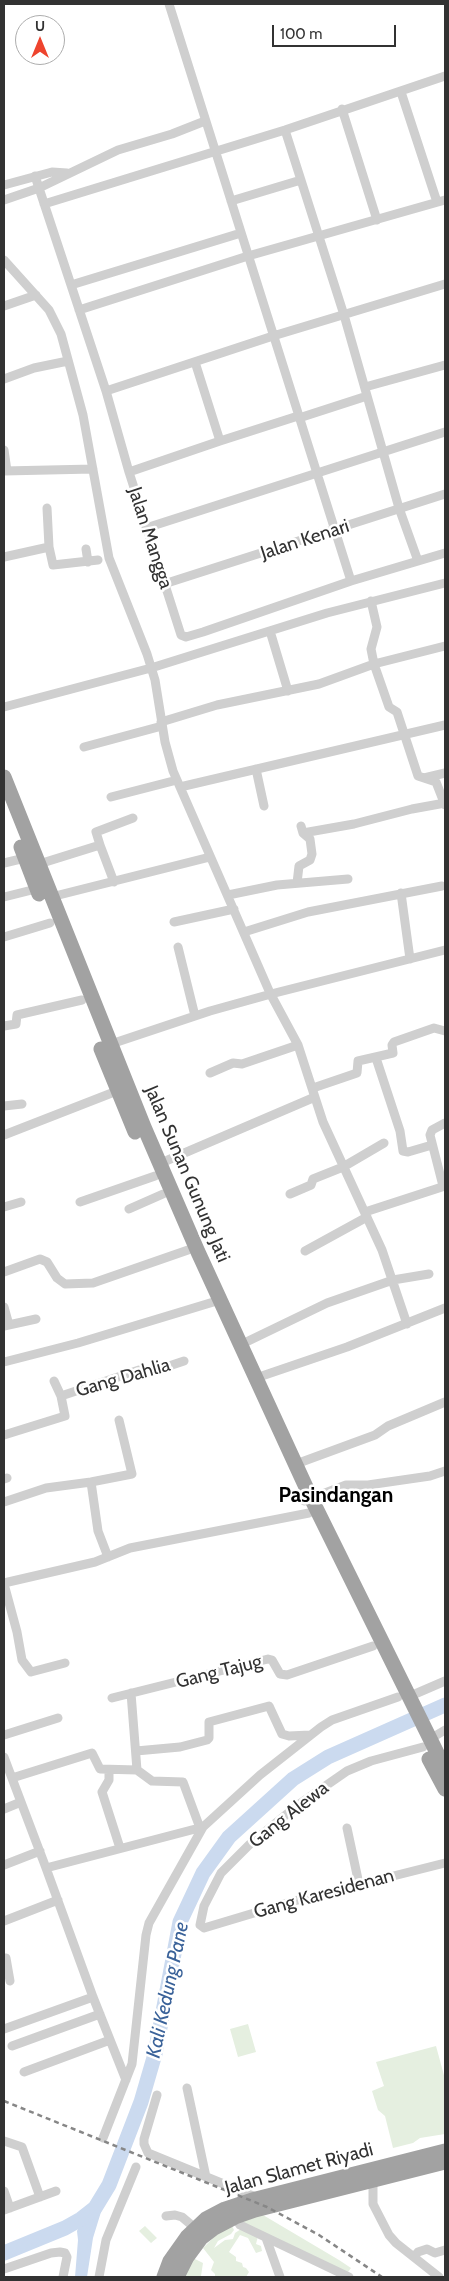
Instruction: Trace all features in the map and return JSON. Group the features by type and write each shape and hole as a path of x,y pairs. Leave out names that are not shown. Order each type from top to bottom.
{"highway":[{"path":"4,777 29,854 48,903 158,1169 163,1194 184,1230 192,1252 308,1504 425,1740 445,1789"},
{"path":"4,802 29,854"},
{"path":"71,959 82,1000 108,1052"},
{"name":"Jalan Sunan Gunung Jati","path":"158,1169 184,1230"},
{"path":"216,1302 240,1345 296,1464 308,1504"},
{"path":"367,1624 373,1646 404,1699"},
{"path":"425,1740 445,1769"},
{"name":"Jalan Slamet Riyadi","path":"164,2277 175,2253 195,2228 217,2213 259,2198 445,2151"},
{"name":"Jalan Slamet Riyadi","path":"177,2277 187,2257 201,2238 214,2228 235,2218 255,2210 445,2162"}],"street":[{"path":"169,4 351,581"},
{"path":"44,204 285,130 445,76"},
{"path":"79,310 248,256 441,201 401,92"},
{"path":"342,110 377,220"},
{"path":"4,200 39,188 118,150 172,134 205,121"},
{"path":"285,130 344,315 399,508 418,561"},
{"path":"4,185 52,172 68,173"},
{"name":"Jalan Mangga","path":"35,176 106,391 146,528 181,635 186,637 351,581 445,553"},
{"path":"231,201 301,180"},
{"path":"71,285 241,233"},
{"path":"4,260 36,295 56,321 61,334 83,415 109,558 155,680 161,724 178,784 271,994 298,1044 323,1122 366,1214 393,1280 407,1324"},
{"path":"106,391 273,336 445,284"},
{"path":"4,306 36,295"},
{"path":"4,379 34,368 68,361"},
{"path":"195,362 220,441"},
{"path":"129,472 299,417 445,365"},
{"path":"146,528 445,432"},
{"path":"4,450 5,471 93,470"},
{"name":"Jalan Kenari","path":"164,584 445,494"},
{"path":"47,508 49,547 53,565 98,560"},
{"path":"4,558 49,547"},
{"path":"86,549 88,562"},
{"path":"4,707 151,668 270,630 445,583"},
{"path":"297,884 299,866 310,860 312,854 310,840 302,829 354,824 412,809 445,804 436,782 421,779 417,772 398,712 389,707 374,664 371,649 377,625 371,602"},
{"path":"270,630 288,690"},
{"path":"84,747 217,705 319,684 374,664 445,646"},
{"path":"111,797 256,770 445,725"},
{"path":"256,770 264,806"},
{"path":"421,779 445,773"},
{"path":"114,882 96,832 133,818"},
{"path":"4,863 29,854 100,845"},
{"path":"4,937 48,903 114,882 210,858"},
{"path":"228,895 254,889 348,879"},
{"path":"244,932 308,912 442,886"},
{"path":"401,893 410,959"},
{"path":"4,897 48,903"},
{"path":"174,922 234,909"},
{"path":"178,947 195,1016"},
{"path":"108,1052 195,1016 271,994 445,950"},
{"path":"4,1026 16,1024 17,1014 82,1000"},
{"path":"80,1202 158,1169 357,1073 358,1062 393,1053 392,1045 394,1042 434,1028 445,1031"},
{"path":"210,1073 234,1063 242,1064 298,1044"},
{"path":"376,1058 400,1131 402,1151 408,1152 432,1145"},
{"path":"4,1135 123,1088"},
{"path":"4,1106 22,1104"},
{"path":"305,1251 366,1214 444,1186 430,1132 445,1123"},
{"path":"290,1194 311,1185 313,1179 344,1167 384,1143"},
{"path":"129,1209 163,1194"},
{"path":"4,1207 21,1202"},
{"path":"4,1272 40,1260 47,1262 57,1278 65,1284 93,1283 192,1252"},
{"path":"240,1345 327,1303 393,1280 429,1274"},
{"path":"4,1362 216,1302"},
{"path":"4,1307 6,1326 36,1319"},
{"path":"256,1378 289,1368 445,1308"},
{"name":"Gang Dahlia","path":"61,1396 139,1370 144,1370 148,1373 184,1361"},
{"path":"4,1435 63,1417 66,1413 54,1381"},
{"path":"296,1464 375,1435 388,1426 445,1402"},
{"path":"4,1502 46,1488 132,1474 119,1420"},
{"path":"64,1663 31,1672 22,1660 17,1632 4,1584 95,1562 130,1548 308,1504 346,1485 368,1485 430,1476 445,1471"},
{"path":"91,1482 98,1531 108,1557"},
{"name":"Gang Tajug","path":"112,1698 270,1659 280,1674 287,1675 373,1646"},
{"path":"103,2138 132,2064 146,1935 152,1916 201,1827 260,1775 332,1720 404,1699 445,1681"},
{"path":"132,1693 137,1770"},
{"path":"136,1751 180,1747 204,1741 209,1738 209,1722 269,1706 282,1734 289,1736 310,1735"},
{"path":"4,1735 58,1718"},
{"name":"Gang Alewa","path":"204,1928 200,1925 200,1917 212,1888 221,1873 267,1830 298,1805 347,1771 425,1740 445,1730"},
{"path":"12,1778 94,1753 98,1768 137,1770 152,1781 183,1782 201,1827"},
{"path":"4,1760 126,2080"},
{"path":"109,1770 109,1780 102,1792 120,1848"},
{"path":"4,1809 21,1802"},
{"path":"46,1868 201,1827"},
{"path":"348,1828 359,1884"},
{"path":"4,1865 40,1851"},
{"name":"Gang Karesidenan","path":"204,1928 266,1908 445,1863"},
{"path":"4,1921 58,1900"},
{"path":"5,1956 10,1981"},
{"path":"4,2029 93,1997"},
{"path":"12,2046 100,2014"},
{"path":"24,2072 110,2040"},
{"path":"187,2088 206,2177"},
{"path":"157,2095 144,2139 147,2151 150,2154 259,2198"},
{"path":"4,2141 22,2146 40,2197"},
{"path":"99,2277 106,2240 136,2167"},
{"path":"373,2181 373,2204 379,2218 396,2243 415,2256 438,2277"},
{"path":"4,2191 7,2209 56,2191"},
{"path":"166,2216 175,2215 182,2217 195,2228"},
{"path":"235,2218 240,2225 265,2238 349,2277"},
{"path":"265,2238 277,2275"},
{"path":"415,2256 428,2249 435,2253 445,2250"},
{"path":"4,2269 58,2252 65,2253 67,2257 63,2277"}],"green space":[{"path":"248,2024 256,2052 238,2057 230,2029"},
{"path":"436,2046 445,2079 445,2134 420,2138 413,2143 393,2148 385,2116 378,2110 372,2091 384,2086 376,2062"},
{"path":"263,2215 351,2268 348,2272 354,2277 347,2276 243,2224 244,2219"},
{"path":"145,2226 157,2238 151,2243 139,2231"},
{"path":"232,2226 234,2230 231,2234 218,2241 214,2248 225,2240 233,2239 235,2233 241,2229 258,2236 256,2244 261,2246 262,2251 256,2253 248,2238 240,2235 229,2252 249,2272 246,2277 215,2277 211,2270 214,2262 203,2248 217,2234"},
{"path":"193,2258 203,2263 201,2276 180,2277"}],"water":[{"path":"95,2203 101,2212 93,2238 87,2277 75,2277 77,2231 86,2211"}],"waterway":[{"name":"Kali Kedung Pane","path":"4,2253 65,2228 81,2219 95,2208 109,2185 141,2102 155,2054 180,1922 203,1873 229,1837 293,1779 328,1757 445,1705"}],"railway":[{"path":"4,2101 267,2207 319,2235 382,2277"}],"district":[{"name":"Pasindangan","path":"336,1496"}]}
